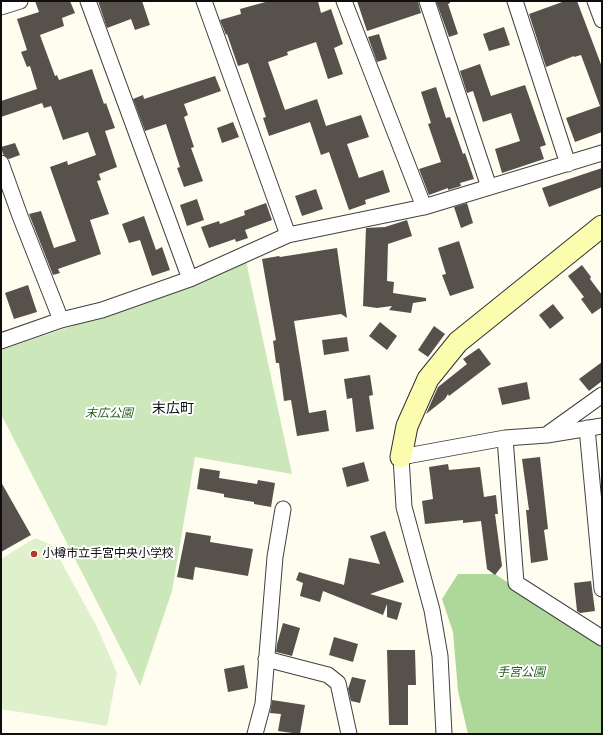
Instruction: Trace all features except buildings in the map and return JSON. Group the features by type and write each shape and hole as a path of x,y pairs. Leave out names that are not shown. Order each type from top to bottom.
{"street":[{"path":"1,7 20,1"},
{"path":"88,1 190,279"},
{"path":"204,1 288,235"},
{"path":"344,1 424,207"},
{"path":"426,1 489,187"},
{"path":"515,1 568,164"},
{"path":"595,1 602,20"},
{"path":"1,341 61,320 102,310 190,279 288,235 424,207 602,153"},
{"path":"1,163 61,320"},
{"path":"444,734 440,656 432,610 404,507 401,457 407,426 428,379 458,342 602,226"},
{"path":"547,435 602,395"},
{"path":"401,457 505,438 547,435 595,427 602,589"},
{"path":"505,438 516,583 602,638"},
{"path":"255,734 263,704 275,557 284,509"},
{"path":"266,659 328,675 338,683 349,734"}],"green space":[{"name":"末広公園","path":"246,261 292,474 195,457 172,591 140,686 1,414 1,350 194,285"},
{"name":"小樽市立手宮中央小学校","path":"35,538 52,545 97,627 117,673 107,726 1,709 1,559"},
{"name":"手宮公園","path":"458,574 495,574 602,645 602,734 468,734 458,691 453,632 442,599"}],"place":[{"name":"小樽市立手宮中央小学校","path":"34,554"}],"district":[{"name":"末広町","path":"173,409"}]}
